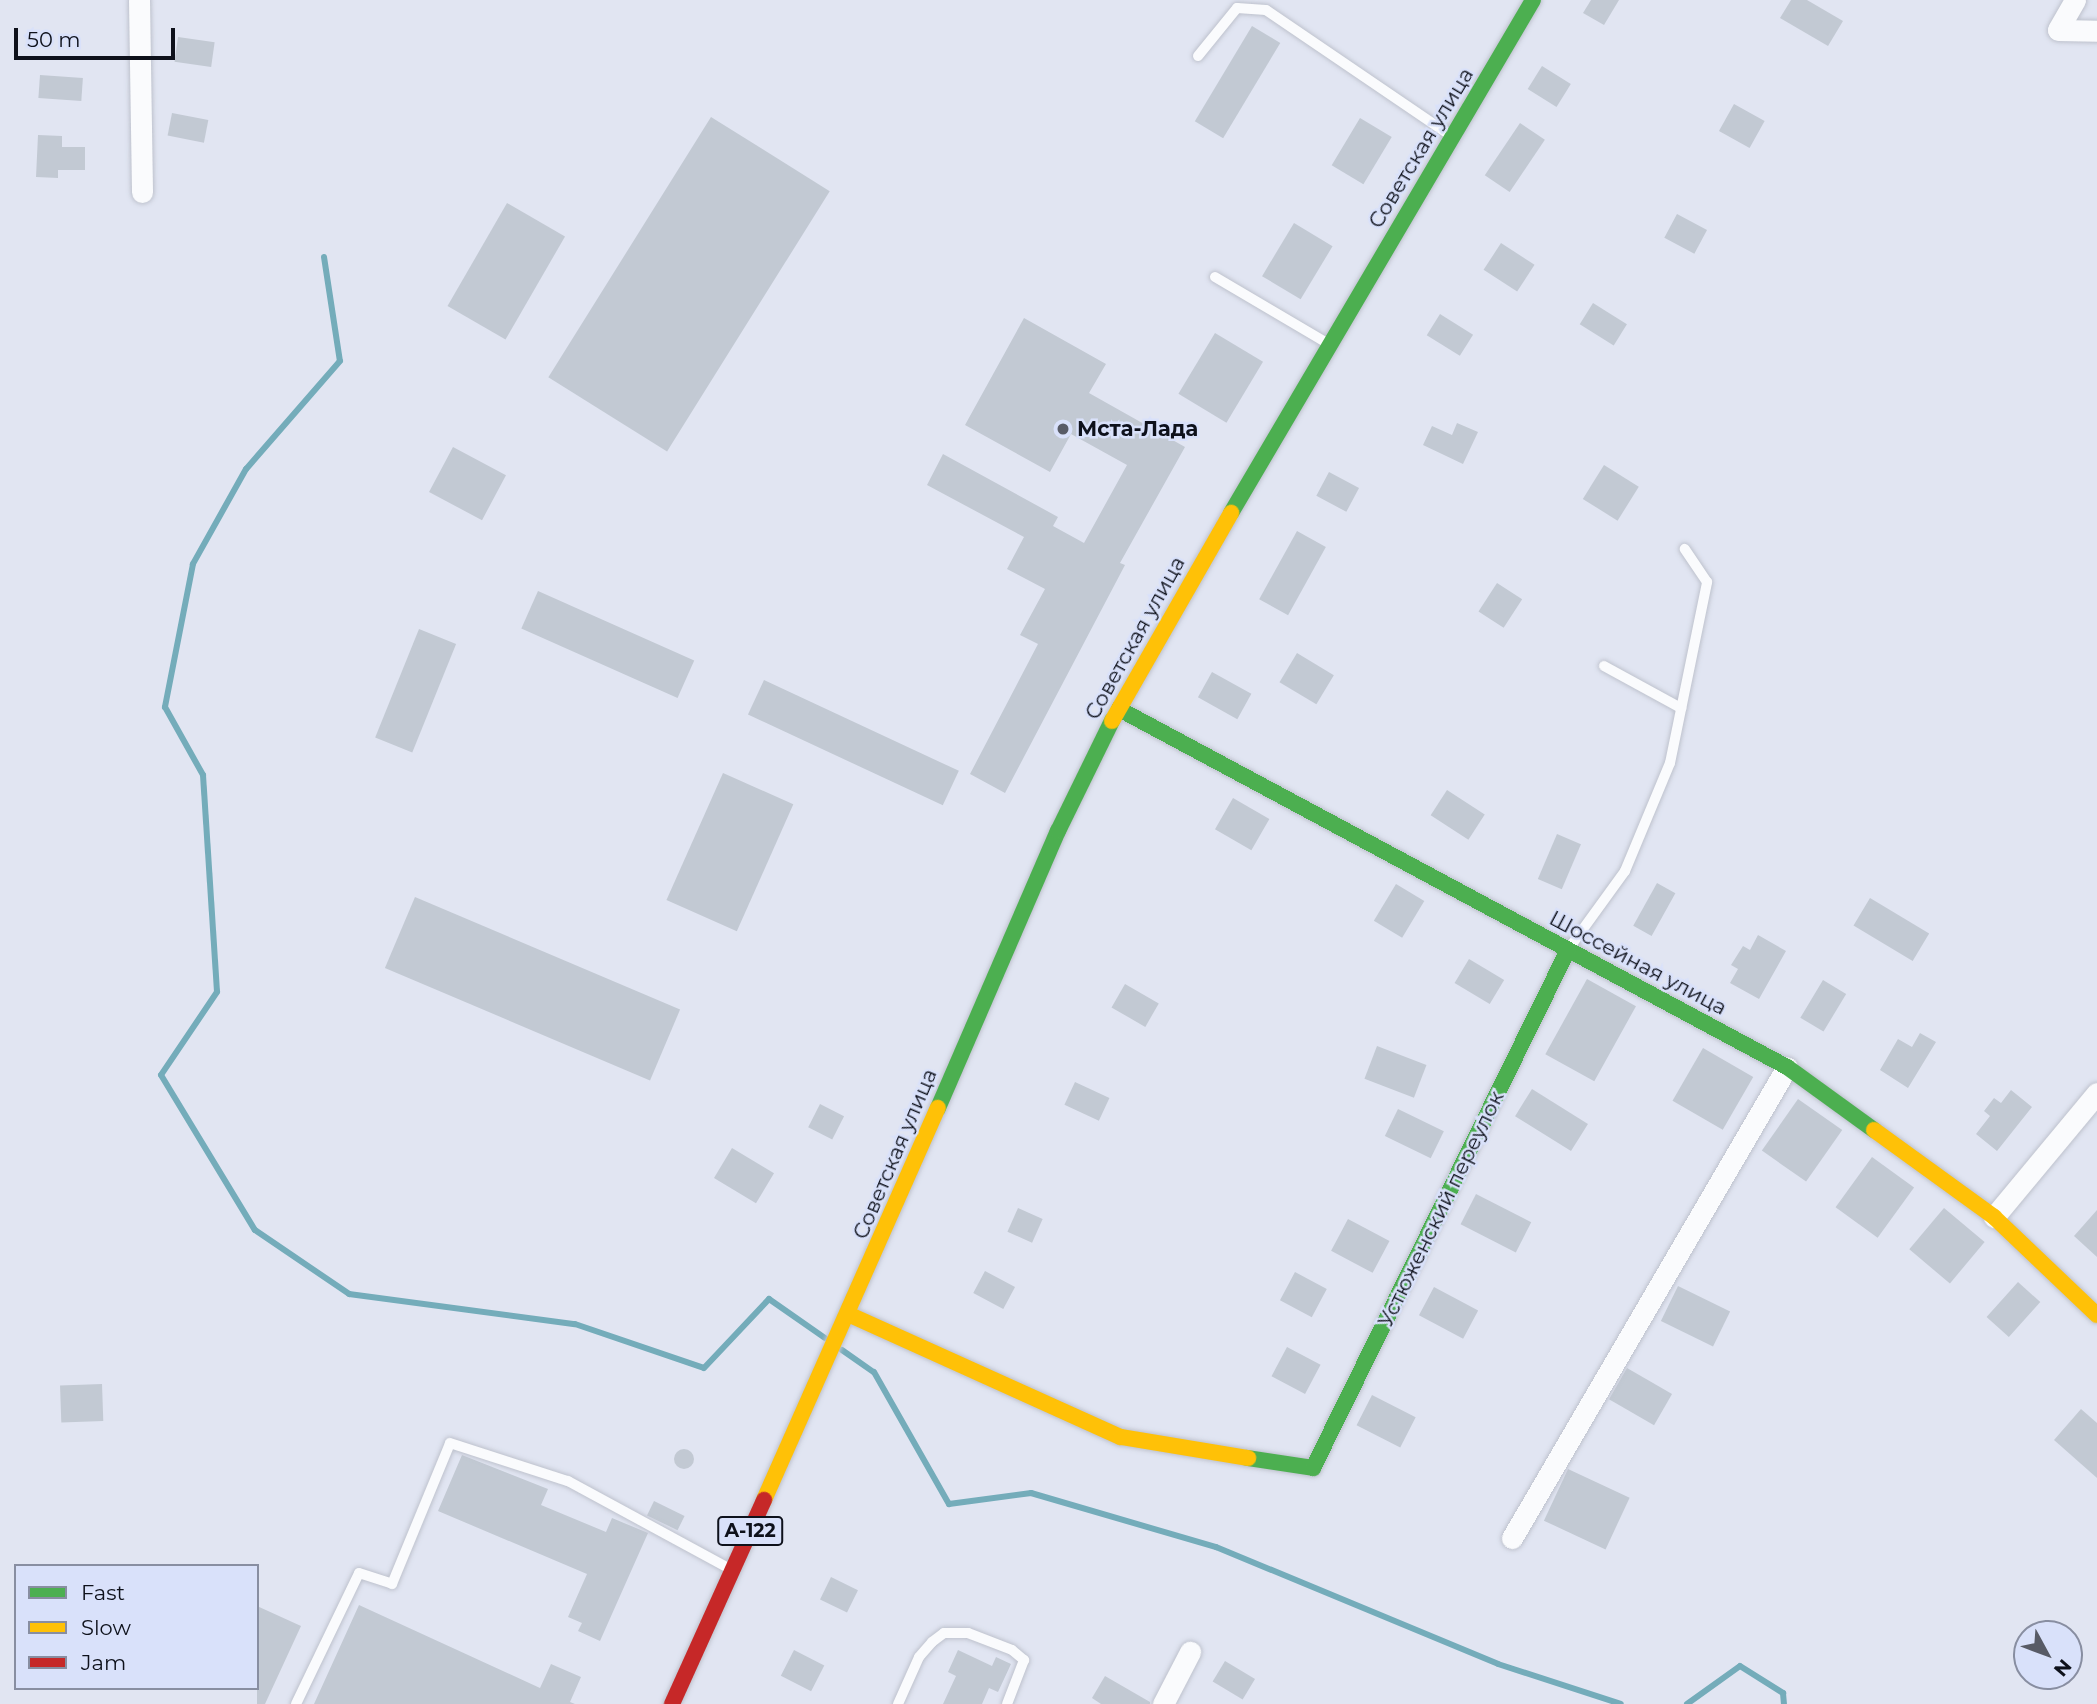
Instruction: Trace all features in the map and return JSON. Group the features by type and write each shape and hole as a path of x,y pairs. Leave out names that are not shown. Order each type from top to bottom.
{"street":[{"path":"139,0 142,192"},
{"name":"Советская улица","path":"733,1570 841,1331 1058,831 1119,709 1328,344 1533,0"},
{"path":"2075,0 2058,30 2097,32"},
{"name":"Шоссейная улица","path":"1119,709 1787,1067 1994,1217 2097,1315"},
{"name":"Устюженский переулок","path":"848,1314 1121,1437 1313,1468 1568,950"},
{"path":"1512,1538 1787,1067"},
{"path":"1994,1217 2097,1093"},
{"name":"А-122","path":"672,1704 733,1570"},
{"path":"1163,1704 1190,1652"}],"lane":[{"path":"1198,56 1237,8 1266,10 1452,136"},
{"path":"1215,277 1328,344"},
{"path":"1568,950 1625,871 1670,763 1707,582 1685,548"},
{"path":"1604,666 1681,708"},
{"path":"296,1704 359,1573 392,1584 450,1443 568,1481 733,1570"},
{"path":"898,1704 926,1649 944,1633 956,1633 1012,1650 1024,1660 1007,1704"}],"building":[{"path":"1591,0 1619,0 1604,25 1583,13"},
{"path":"1791,0 1807,0 1843,21 1828,46 1780,18"},
{"path":"1252,26 1280,43 1223,138 1195,121"},
{"path":"178,37 215,42 211,67 175,62"},
{"path":"1542,66 1571,84 1557,107 1528,89"},
{"path":"40,75 83,78 81,101 38,98"},
{"path":"1734,104 1765,121 1750,148 1719,131"},
{"path":"172,113 208,120 204,143 168,136"},
{"path":"711,117 830,191 667,452 548,377"},
{"path":"1360,118 1392,137 1363,184 1332,165"},
{"path":"1520,123 1545,140 1510,192 1485,175"},
{"path":"38,135 62,136 62,147 85,147 85,170 58,170 58,178 36,177"},
{"path":"507,203 565,236 506,340 448,306"},
{"path":"1677,214 1707,230 1694,254 1664,238"},
{"path":"1294,223 1333,246 1301,299 1262,276"},
{"path":"1501,243 1535,265 1517,292 1484,270"},
{"path":"1593,303 1627,324 1614,345 1580,324"},
{"path":"1440,314 1473,335 1460,356 1427,335"},
{"path":"1024,318 1106,364 1089,393 1185,447 1120,563 1125,565 1005,793 970,774 1038,644 1020,635 1045,589 1007,569 1024,537 927,485 943,454 1058,517 1053,526 1084,543 1127,465 1071,434 1050,472 965,425"},
{"path":"1215,333 1263,362 1226,423 1178,394"},
{"path":"1457,423 1478,432 1463,464 1423,445 1432,426 1452,435"},
{"path":"453,447 506,475 482,520 429,492"},
{"path":"1604,465 1639,487 1618,521 1583,499"},
{"path":"1329,472 1359,488 1346,512 1316,496"},
{"path":"1297,531 1326,547 1288,615 1259,599"},
{"path":"1497,583 1522,599 1504,628 1478,612"},
{"path":"538,591 694,661 678,698 521,628"},
{"path":"419,629 456,644 412,752 375,737"},
{"path":"1297,653 1334,675 1316,704 1279,682"},
{"path":"1212,672 1251,694 1237,719 1198,697"},
{"path":"764,680 959,771 943,805 748,714"},
{"path":"723,773 793,804 737,931 666,900"},
{"path":"1447,790 1485,815 1468,840 1431,815"},
{"path":"1233,798 1269,819 1251,850 1215,829"},
{"path":"1557,834 1581,844 1562,889 1538,879"},
{"path":"1657,883 1675,893 1652,936 1633,926"},
{"path":"1396,884 1424,901 1402,938 1374,921"},
{"path":"415,897 680,1010 650,1080 385,968"},
{"path":"1870,898 1929,934 1913,961 1854,925"},
{"path":"1758,935 1786,951 1759,999 1730,983 1738,969 1731,965 1743,946 1750,950"},
{"path":"1469,959 1504,980 1490,1004 1455,983"},
{"path":"1587,979 1636,1006 1594,1081 1545,1054"},
{"path":"1823,980 1846,994 1823,1032 1800,1018"},
{"path":"1125,984 1159,1004 1145,1027 1112,1007"},
{"path":"1920,1033 1936,1042 1908,1088 1880,1070 1898,1039 1912,1047"},
{"path":"1377,1046 1426,1065 1414,1098 1364,1079"},
{"path":"1703,1048 1753,1077 1723,1130 1672,1101"},
{"path":"1075,1082 1109,1098 1099,1121 1064,1105"},
{"path":"1532,1089 1588,1124 1571,1151 1515,1116"},
{"path":"2011,1090 2032,1107 1997,1151 1976,1134 1990,1116 1984,1111 1994,1098 2001,1103"},
{"path":"1798,1099 1842,1130 1806,1182 1762,1151"},
{"path":"820,1104 844,1116 832,1139 808,1127"},
{"path":"1398,1109 1444,1131 1431,1158 1385,1136"},
{"path":"732,1148 774,1173 756,1203 714,1178"},
{"path":"1872,1157 1914,1188 1878,1238 1836,1207"},
{"path":"1476,1194 1531,1222 1516,1252 1461,1224"},
{"path":"1018,1208 1043,1219 1032,1243 1007,1232"},
{"path":"1944,1208 1985,1242 1950,1283 1909,1249"},
{"path":"2097,1210 2097,1257 2074,1236"},
{"path":"1348,1219 1389,1241 1373,1273 1331,1251"},
{"path":"985,1271 1015,1287 1003,1309 973,1293"},
{"path":"1295,1272 1327,1289 1312,1317 1280,1300"},
{"path":"2018,1282 2040,1302 2009,1337 1987,1317"},
{"path":"1678,1286 1730,1311 1713,1346 1661,1321"},
{"path":"1434,1287 1478,1310 1463,1339 1419,1315"},
{"path":"1287,1347 1321,1365 1305,1394 1272,1376"},
{"path":"1627,1368 1672,1394 1654,1425 1609,1399"},
{"path":"102,1384 103,1421 61,1422 60,1385"},
{"path":"1372,1395 1416,1417 1400,1448 1357,1425"},
{"path":"2081,1409 2097,1423 2097,1478 2054,1440"},
{"path":"684,1449 691,1452 694,1459 691,1466 684,1469 677,1466 674,1459 677,1452"},
{"path":"462,1455 548,1489 541,1505 606,1532 612,1518 648,1533 600,1641 578,1631 582,1623 568,1617 587,1574 438,1511"},
{"path":"1568,1469 1630,1498 1606,1549 1544,1521"},
{"path":"654,1501 685,1516 678,1530 647,1515"},
{"path":"831,1577 858,1590 847,1613 820,1599"},
{"path":"359,1605 540,1688 551,1664 581,1677 570,1702 575,1704 314,1704"},
{"path":"259,1607 301,1626 265,1704 257,1704"},
{"path":"794,1650 824,1665 811,1691 781,1676"},
{"path":"958,1650 992,1666 996,1657 1011,1664 998,1692 989,1688 982,1704 943,1704 956,1676 948,1672"},
{"path":"1225,1661 1255,1679 1243,1700 1213,1682"},
{"path":"1105,1676 1150,1704 1101,1704 1092,1698"}],"waterway":[{"path":"324,257 340,361 246,469 193,564 165,707 203,775 217,992 161,1075 255,1230 349,1294 575,1324 704,1368 769,1299 825,1338"},
{"path":"842,1350 874,1372 949,1504 1031,1493 1216,1547 1498,1664 1621,1704"},
{"path":"1687,1704 1740,1666 1783,1693 1784,1704"}],"traffic: fast":[{"path":"1231,513 1533,0"},
{"path":"1119,709 1787,1067 1874,1130"},
{"path":"938,1108 1058,831 1112,721"},
{"path":"1248,1458 1313,1468 1568,950"}],"traffic: slow":[{"path":"1112,721 1231,513"},
{"path":"764,1500 938,1108"},
{"path":"1874,1130 1994,1217 2097,1315"},
{"path":"848,1314 1121,1437 1248,1458"}],"traffic: jam":[{"path":"672,1704 764,1500"}],"place":[{"name":"Мста-Лада","path":"1063,429"}]}
